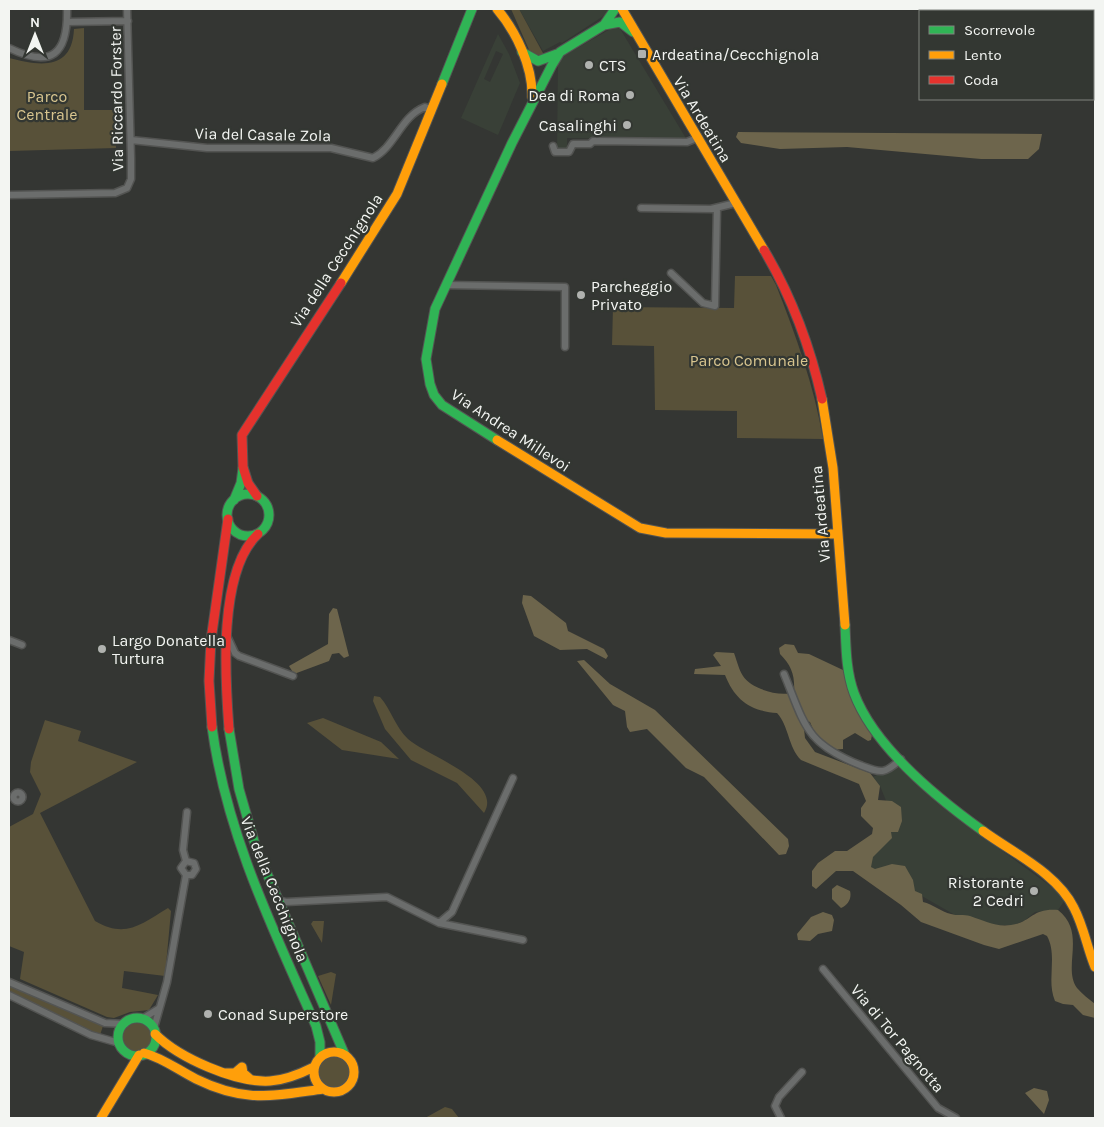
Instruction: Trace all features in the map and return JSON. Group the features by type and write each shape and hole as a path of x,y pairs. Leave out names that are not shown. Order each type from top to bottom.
{"street":[{"path":"9,48 32,56 51,55 63,44 67,9"},
{"name":"Via Riccardo Forster","path":"9,195 124,191 131,179 128,9"},
{"name":"Via della Cecchignola","path":"234,500 241,483 243,465 241,442 245,430 381,222 396,194 472,9"},
{"path":"468,20 478,9"},
{"path":"497,9 509,24"},
{"path":"505,9 533,87 530,105"},
{"path":"604,25 615,9"},
{"name":"Via Ardeatina","path":"622,9 784,285 795,308 826,418 851,686 871,723 900,758 966,819 1064,892 1081,921 1095,967"},
{"path":"67,22 128,21"},
{"path":"604,25 622,23 636,34"},
{"name":"Via Andrea Millevoi","path":"604,25 560,52 530,105 446,284 428,332 427,361 431,389 442,405 616,515 640,528 673,533 837,534"},
{"path":"522,52 532,60 538,61 545,60 560,52"},
{"name":"Via del Casale Zola","path":"131,140 203,147 333,148 373,158 412,114 425,108 431,109"},
{"path":"554,146 555,152 564,153 569,152 573,144 590,144 593,141 689,142 697,138"},
{"path":"640,208 717,209 736,203"},
{"path":"671,273 703,304 715,306 717,209"},
{"path":"446,284 565,287 566,347"},
{"name":"Via della Cecchignola","path":"243,465 249,484 257,496"},
{"path":"243,495 257,496 266,504 269,517 267,524 258,534 242,535 231,527 228,519 230,505 234,500 243,495"},
{"name":"Via della Cecchignola","path":"228,519 229,530 219,574 210,656 210,705 214,750 223,795 240,852 316,1026 320,1042 320,1058"},
{"name":"Via della Cecchignola","path":"258,534 248,542 238,562 227,637 225,669 226,717 234,773 246,820 276,896 344,1053"},
{"path":"227,637 238,656 293,676"},
{"path":"9,640 22,644"},
{"path":"225,669 231,659 238,656"},
{"path":"784,674 801,719 825,748 876,771 887,770 900,758"},
{"path":"439,923 452,912 513,778"},
{"path":"186,861 183,847 187,812"},
{"path":"186,861 192,861 196,866 192,874 186,875 180,868 186,861"},
{"path":"101,1118 127,1072 141,1054 153,1045 159,1008 166,987 186,875"},
{"path":"276,896 281,902 388,897 439,923 523,940"},
{"path":"285,915 284,910 288,906 299,902"},
{"name":"Via di Tor Pagnotta","path":"823,969 938,1108 956,1118"},
{"path":"9,982 105,1023 125,1024 149,1016 159,1008"},
{"path":"9,995 91,1035 118,1043"},
{"path":"124,1052 157,1057 181,1071 245,1096 270,1097 323,1089 338,1092 351,1082 354,1067 344,1053 328,1052 320,1058 314,1067 300,1076 257,1081 226,1073 209,1066 202,1056 191,1058 174,1049 155,1031 150,1022 142,1018"},
{"path":"125,1024 118,1033 118,1043 124,1052 127,1072"},
{"path":"314,1067 316,1083 323,1089"},
{"path":"782,1118 775,1106 779,1097 802,1072"}],"shaded area":[{"path":"519,9 609,9 605,15 562,43 560,42 543,51"},
{"path":"619,27 687,140 567,138 567,151 557,151 558,63 565,55 612,28"},
{"path":"498,34 509,54 520,83 498,135 461,118","holes":["496,51 503,54 490,82 484,79"]},
{"path":"738,132 1042,134 1039,149 1028,159 981,159 847,147 780,149 741,143 736,137"},
{"path":"523,595 531,596 566,623 568,631 604,649 608,656 606,659 587,649 560,650 534,636 522,603"},
{"path":"333,608 337,609 349,656 344,658 339,653 332,654 329,661 294,674 289,666 328,644 329,614"},
{"path":"785,644 794,645 798,653 809,654 843,670 851,697 872,735 871,740 868,741 855,733 843,740 843,749 829,749 818,739 810,722 803,720 805,738 815,752 870,773 880,786 878,800 892,801 901,807 902,821 898,832 891,832 892,838 873,857 871,867 875,869 892,864 905,866 913,880 915,891 922,894 923,902 947,913 968,915 995,924 1011,925 1023,922 1042,911 1058,910 1067,919 1071,929 1073,939 1073,980 1077,988 1095,1004 1095,1018 1083,1015 1073,1005 1055,1001 1052,985 1052,952 1047,936 1043,934 999,949 921,922 901,905 853,871 836,871 816,889 812,886 812,871 818,863 835,851 847,851 872,834 873,828 861,816 861,808 866,801 859,784 801,760 793,749 784,724 777,713 759,710 745,703 729,684 725,675 694,674 695,669 721,666 713,655 716,652 734,653 742,674 752,684 766,691 788,694 794,692 794,681 792,671 780,654 779,648"},
{"path":"584,660 610,684 655,710 788,839 789,846 786,854 779,855 704,777 686,768 647,729 630,732 627,727 625,711 613,705 577,661"},
{"path":"901,763 952,814 1053,888 1065,900 1058,910 1035,912 1024,921 1013,925 993,925 983,931 864,863 894,820 880,786 873,777"},
{"path":"837,885 850,891 849,901 841,908 832,899 832,889"},
{"path":"823,912 832,915 834,920 832,931 818,934 810,941 798,940 797,934 811,917"},
{"path":"1034,1088 1047,1091 1049,1100 1044,1114 1025,1093"}],"green space":[{"path":"511,9 519,9 544,55 535,55 530,52"},
{"name":"Parco Centrale","path":"84,28 84,110 115,110 116,148 9,151 9,58 32,63 52,62 61,59 72,43 74,29"},
{"name":"Parco Comunale","path":"735,276 771,276 776,285 804,361 815,399 823,439 737,438 737,411 655,410 654,346 612,345 613,307 734,308"},
{"path":"374,696 380,697 384,702 408,739 460,770 483,790 487,801 484,813 457,783 411,760 385,729 373,701"},
{"path":"323,718 381,742 399,759 342,750 307,723"},
{"path":"45,720 81,731 78,741 137,762 40,813 95,921 116,929 125,929 141,924 168,908 171,911 165,976 124,971 122,988 158,995 149,1010 130,1012 114,1018 107,1017 20,979 24,952 9,946 9,827 33,814 41,794 30,772 31,762"},
{"path":"313,921 324,921 322,943 311,924"},
{"path":"331,972 336,974 331,1005 318,976"},
{"path":"9,985 103,1026 100,1035 9,991"},
{"path":"137,1022 143,1023 151,1031 151,1043 143,1051 137,1052 131,1051 123,1043 122,1037 123,1031 131,1023"},
{"path":"334,1056 340,1057 345,1061 349,1066 349,1078 345,1083 340,1087 334,1088 328,1087 323,1083 319,1078 318,1072 319,1066 323,1061 328,1057"},
{"path":"445,1107 452,1109 459,1118 425,1118"}],"traffic: fast":[{"path":"442,84 472,9"},
{"path":"497,440 442,405 434,395 430,384 426,359 435,309 512,143 552,65 560,52 604,25 615,9"},
{"path":"604,25 620,22 633,32"},
{"path":"522,52 538,61 557,54"},
{"path":"234,500 241,483 243,468"},
{"path":"248,494 263,500 269,515 263,530 248,536 233,530 227,515 233,500 248,494"},
{"path":"845,625 851,685 863,713 876,733 891,752 927,787 983,831"},
{"path":"212,727 228,805 240,843 268,917 316,1026 320,1042 320,1057"},
{"path":"229,729 239,789 256,848 344,1053"},
{"path":"137,1018 150,1024 156,1037 150,1050 137,1056 124,1050 118,1037 124,1024 137,1018"}],"traffic: slow":[{"path":"497,9 511,28 522,50 530,74 532,97"},
{"path":"622,9 764,250"},
{"path":"341,283 397,194 442,84"},
{"path":"822,399 833,468 845,625"},
{"path":"497,440 640,528 666,533 837,534"},
{"path":"983,831 1046,874 1057,884 1074,908 1095,967"},
{"path":"155,1034 178,1052 193,1060 241,1078 270,1081 293,1076 314,1067"},
{"path":"338,1052 345,1055 351,1061 354,1072 353,1080 345,1089 338,1092 330,1092 323,1089 315,1080 314,1068 317,1061 326,1053 338,1052"},
{"path":"144,1053 164,1061 213,1087 229,1092 258,1096 323,1089"},
{"path":"101,1118 139,1055"},
{"path":"226,1073 235,1073 242,1067 243,1073 251,1080"}],"traffic: jam":[{"path":"764,250 799,322 812,360 822,399"},
{"path":"257,496 248,483 243,467 242,435 341,283"},
{"path":"212,727 209,681 211,640 228,519"},
{"path":"229,729 226,654 230,598 236,573 245,551 258,534"}],"place":[{"name":"Ardeatina/Cecchignola","path":"642,54"},
{"name":"CTS","path":"589,65"},
{"name":"Dea di Roma","path":"630,95"},
{"name":"Casalinghi","path":"627,125"},
{"name":"Parcheggio Privato","path":"581,295"},
{"name":"Largo Donatella Turtura","path":"102,649"},
{"name":"Ristorante 2 Cedri","path":"1034,891"},
{"name":"Conad Superstore","path":"208,1014"}]}
